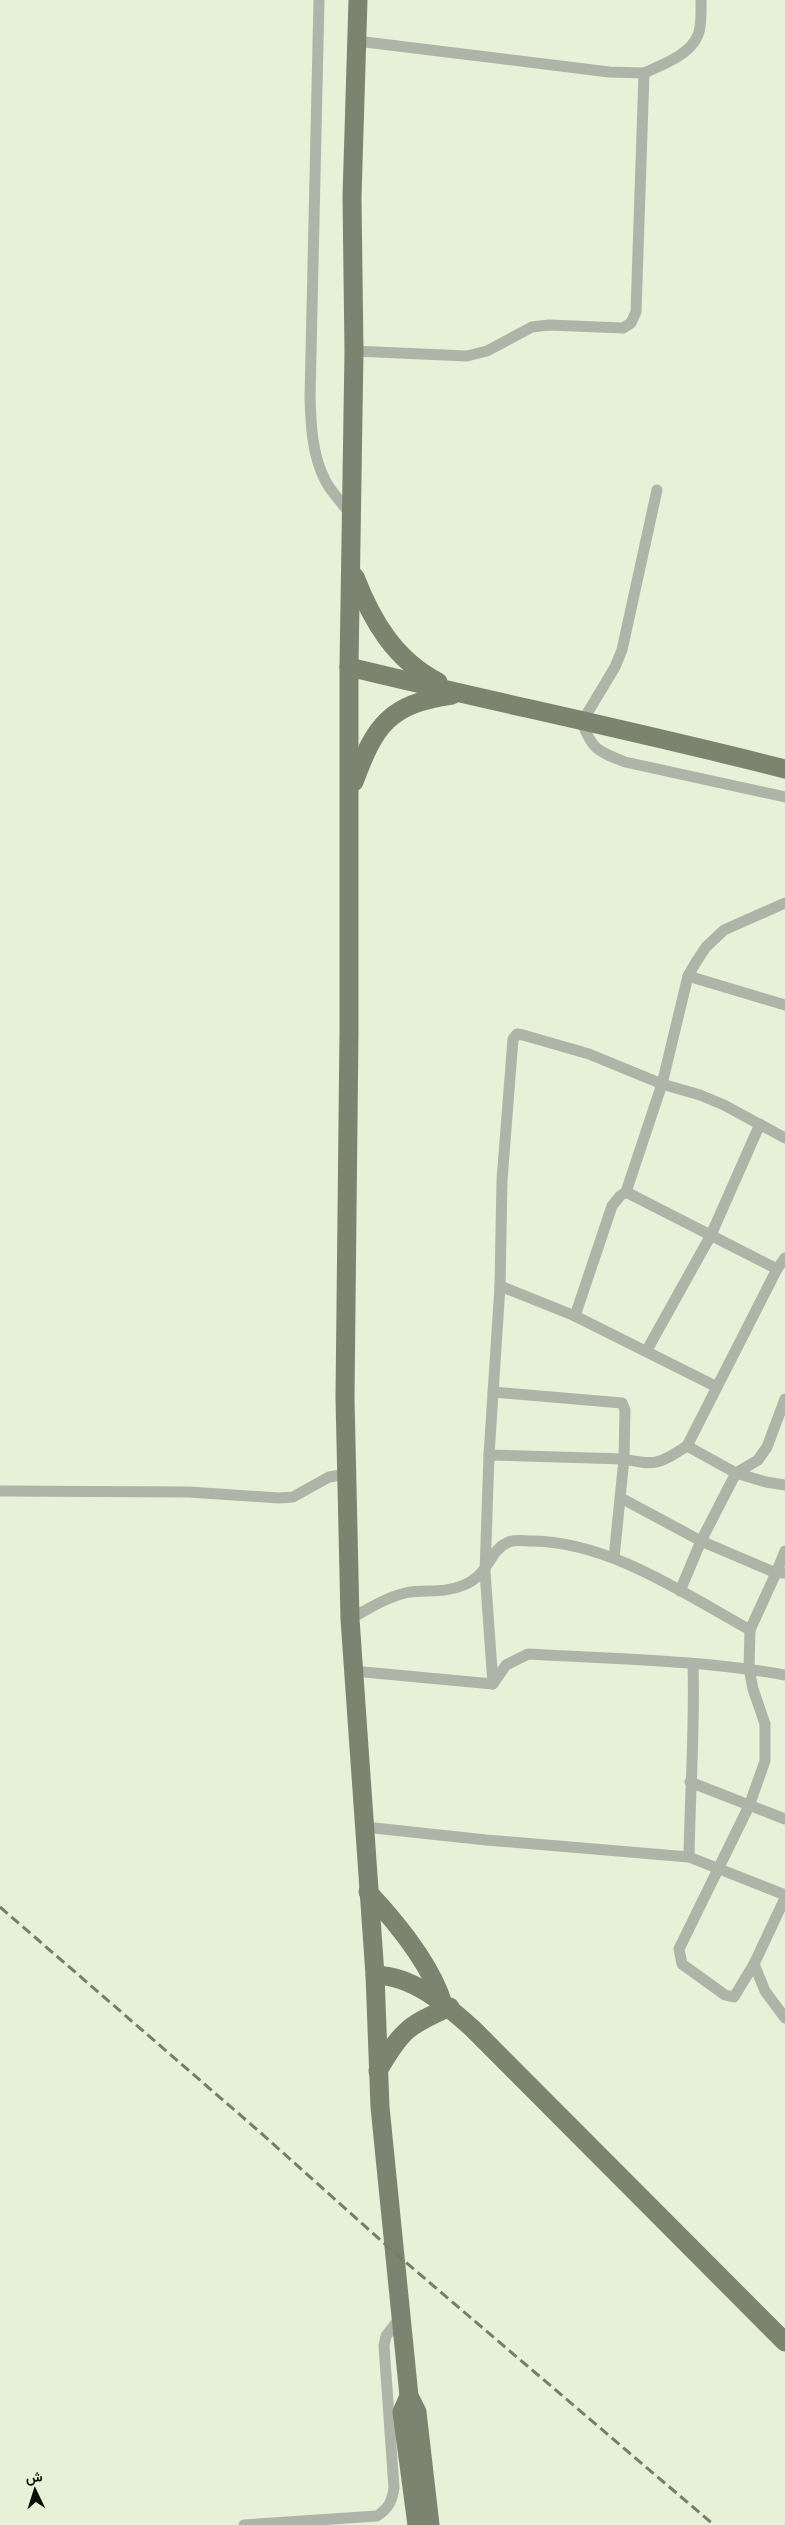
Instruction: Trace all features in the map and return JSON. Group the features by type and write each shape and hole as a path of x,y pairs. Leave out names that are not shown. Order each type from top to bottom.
{"main road":[{"path":"358,0 352,197 354,351 349,666 345,1398 350,1619 375,1975 378,2072 400,2318 409,2396 417,2412 430,2525"},
{"path":"351,569 365,604 387,640 422,674 459,694"},
{"path":"349,666 459,694 674,741 785,769"},
{"path":"349,795 364,755 374,735 387,720 417,702 459,694"},
{"path":"368,1892 386,1911 433,1976 447,2006"},
{"path":"375,1975 399,1978 447,2006 518,2073 687,2246 785,2342"},
{"path":"378,2072 390,2049 406,2029 447,2006"},
{"path":"409,2396 402,2412 417,2525"}],"street":[{"path":"319,0 310,398 312,434 325,481 351,515"},
{"path":"357,41 609,72 644,73 671,61 692,44 698,35 701,0"},
{"path":"354,351 467,356 487,351 532,327 549,325 612,329 623,328 631,323 636,312 644,73"},
{"path":"657,490 622,650 582,722 589,742 603,753 618,759 785,797"},
{"path":"575,1316 612,1206 626,1192 662,1084 688,976 706,947 724,930 785,903"},
{"path":"688,976 785,1004"},
{"path":"493,1684 484,1572 489,1455 500,1286 502,1180 513,1039 517,1034 589,1054 662,1084 700,1094 785,1138"},
{"path":"647,1350 710,1235 760,1124"},
{"path":"626,1192 777,1269"},
{"path":"489,1455 624,1459 646,1464 659,1463 687,1446 777,1269 785,1258"},
{"path":"500,1286 575,1316 647,1350 717,1387"},
{"path":"493,1392 616,1400 622,1403 625,1410 624,1459 614,1558"},
{"path":"680,1591 701,1541 736,1473 758,1460 767,1447 785,1399"},
{"path":"687,1446 736,1473 766,1482 785,1485"},
{"path":"0,1491 189,1492 279,1498 293,1497 329,1477 347,1474"},
{"path":"621,1498 701,1541 780,1573"},
{"path":"350,1619 386,1599 406,1592 442,1592 466,1585 484,1572 499,1546 511,1541 551,1541 614,1558 680,1591 750,1630"},
{"path":"364,1827 486,1840 689,1857 719,1869 785,1897 754,1964 739,1991 730,1997 687,1968 680,1960 679,1949 719,1869 749,1806 761,1774 766,1750 765,1724 753,1689 750,1670 750,1630 780,1573 785,1551"},
{"path":"493,1684 506,1665 528,1654 693,1664 785,1675"},
{"path":"689,1857 690,1782 695,1709 693,1664"},
{"path":"354,1671 493,1684"},
{"path":"690,1782 785,1819"},
{"path":"754,1964 765,1991 785,2018"},
{"path":"244,2525 377,2516 385,2511 392,2501 394,2488 384,2346 386,2336 400,2318"}],"railway":[{"path":"0,1907 261,2133 396,2254 714,2525"}]}
